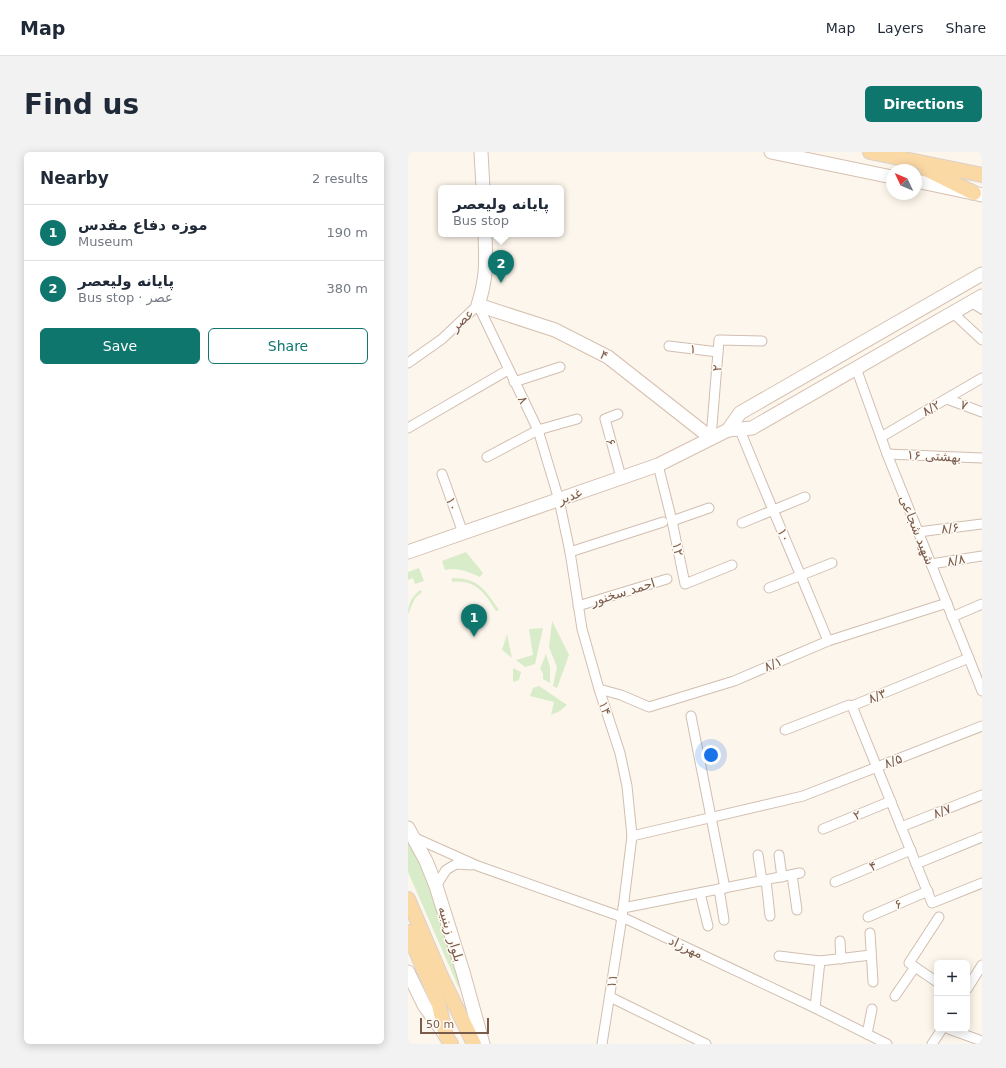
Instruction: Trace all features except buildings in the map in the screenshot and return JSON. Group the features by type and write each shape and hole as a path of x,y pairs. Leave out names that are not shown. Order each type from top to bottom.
{"main road":[{"path":"870,152 982,175"},
{"path":"910,160 978,194"},
{"path":"408,899 440,974 474,1044"},
{"path":"408,932 438,1005 448,1040"}],"street":[{"path":"481,152 483,185"},
{"path":"771,152 886,176"},
{"path":"922,183 978,194"},
{"name":"عصر","path":"408,363 442,339 478,305 484,288 486,271 485,237"},
{"path":"734,430 740,413 982,274"},
{"name":"غدیر","path":"408,552 658,465 711,438 734,430 752,428 953,313 978,302"},
{"name":"۸","path":"478,305 538,430 559,500"},
{"name":"۴","path":"478,305 555,330 608,357 711,438"},
{"path":"953,313 982,340"},
{"name":"۲","path":"711,438 718,340 762,341"},
{"name":"۱","path":"669,346 718,352"},
{"path":"514,382 560,367"},
{"name":"شهید شجاعی","path":"856,368 887,454 952,617 969,658 978,672 982,691"},
{"path":"408,428 508,370"},
{"name":"۸/۲","path":"881,437 982,378"},
{"name":"۷","path":"947,399 982,412"},
{"name":"۶","path":"618,414 605,419 621,477"},
{"path":"487,457 538,430 577,419"},
{"name":"۱۰","path":"734,430 802,575 828,641"},
{"name":"۱۶ بهشتی","path":"887,454 982,458"},
{"name":"۱۲","path":"658,465 672,521 685,584 732,565"},
{"name":"۱۰","path":"442,474 463,533"},
{"path":"742,523 805,497"},
{"name":"۱۴","path":"559,500 570,552 582,629 598,689 620,753 627,786 632,836 622,913"},
{"path":"672,521 709,508"},
{"path":"570,552 662,522"},
{"name":"۸/۶","path":"918,532 982,524"},
{"name":"۸/۸","path":"931,564 982,556"},
{"path":"769,588 832,563"},
{"name":"احمد سخنور","path":"578,606 667,579"},
{"name":"۸/۱","path":"598,689 649,707 734,681 828,641 947,603"},
{"path":"952,617 982,604"},
{"name":"۸/۳","path":"785,730 849,705 852,706 969,658"},
{"path":"852,706 932,903 982,883"},
{"path":"692,716 711,817 722,888 724,920"},
{"name":"۸/۵","path":"632,836 803,796 982,726"},
{"name":"۸/۷","path":"901,827 982,795"},
{"name":"۲","path":"823,829 891,801"},
{"path":"411,833 478,866"},
{"name":"بلوار زینبیه","path":"411,833 426,861 436,886 463,972 483,1044"},
{"path":"916,864 982,837"},
{"name":"۴","path":"835,882 911,850"},
{"path":"758,855 770,916"},
{"path":"779,855 782,877"},
{"path":"436,886 446,870 456,864 478,866"},
{"name":"مهرزاد","path":"478,866 622,913 887,1044"},
{"path":"622,913 722,888 796,874 797,910"},
{"name":"۶","path":"868,917 928,891"},
{"path":"700,893 708,926"},
{"name":"۱۱","path":"602,1044 622,913"},
{"path":"934,980 909,963 939,917"},
{"path":"870,933 873,982"},
{"path":"840,941 841,959"},
{"path":"779,956 820,961 871,955"},
{"path":"815,1008 820,961"},
{"path":"895,996 915,967"},
{"path":"970,984 981,968"},
{"path":"408,972 424,1005 448,1040"},
{"path":"610,997 706,1044"},
{"path":"867,1034 872,1009"},
{"path":"932,1044 940,1032"},
{"path":"957,1032 979,1040"}],"green space":[{"path":"466,552 483,573 480,577 459,570 445,570 442,561"},
{"path":"419,568 424,581 415,584 413,578 408,580 408,572"},
{"path":"452,578 469,580 480,586 499,610 496,611 488,598 473,585 452,582"},
{"path":"420,590 422,592 415,598 408,614 411,600"},
{"path":"552,621 569,655 557,688 553,686 557,667 549,647"},
{"path":"543,628 535,664 525,667 516,660 533,655 529,629"},
{"path":"507,634 512,658 502,650"},
{"path":"546,654 550,667 550,683 543,679 543,673 540,669"},
{"path":"513,668 521,672 519,680 513,682"},
{"path":"539,686 567,705 560,711 551,715 554,702 530,696 533,688"},
{"path":"408,837 434,897 462,989 458,986 408,872"}],"place":[{"name":"پایانه ولیعصر","path":"501,283"},
{"name":"موزه دفاع مقدس","path":"474,637"}]}
